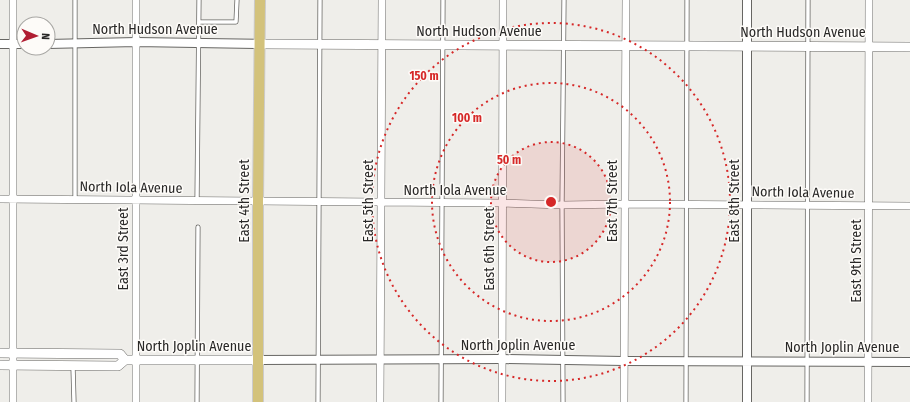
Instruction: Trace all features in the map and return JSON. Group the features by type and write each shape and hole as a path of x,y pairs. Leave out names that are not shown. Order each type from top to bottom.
{"main road":[{"name":"East 4th Street","path":"258,402 258,202 262,44 260,0"},
{"name":"North Hudson Avenue","path":"262,44 910,47"},
{"name":"North Joplin Avenue","path":"0,353 120,354 125,360"},
{"name":"North Joplin Avenue","path":"0,365 118,366 125,360 258,360"}],"street":[{"path":"12,402 14,199 13,0"},
{"name":"East 3rd Street","path":"136,0 136,402"},
{"name":"East 5th Street","path":"380,402 382,0"},
{"name":"East 6th Street","path":"502,402 503,0"},
{"name":"East 7th Street","path":"624,402 626,0"},
{"name":"East 8th Street","path":"747,0 747,402"},
{"name":"East 9th Street","path":"868,402 870,206 868,47 869,0"},
{"name":"North Hudson Avenue","path":"56,44 136,42 262,44"},
{"path":"0,44 13,44"},
{"name":"North Iola Avenue","path":"0,199 503,203 562,205 747,204 910,206"},
{"name":"North Joplin Avenue","path":"258,360 563,359 624,361 910,362"}],"lane":[{"path":"75,0 75,199"},
{"path":"197,201 199,0"},
{"path":"198,22 236,22 236,0"},
{"path":"318,402 320,0"},
{"path":"441,402 443,0"},
{"path":"563,402 562,205 565,45 564,0"},
{"path":"686,402 687,0"},
{"path":"807,402 808,0"},
{"path":"197,402 198,227"},
{"path":"73,366 74,402"}]}
